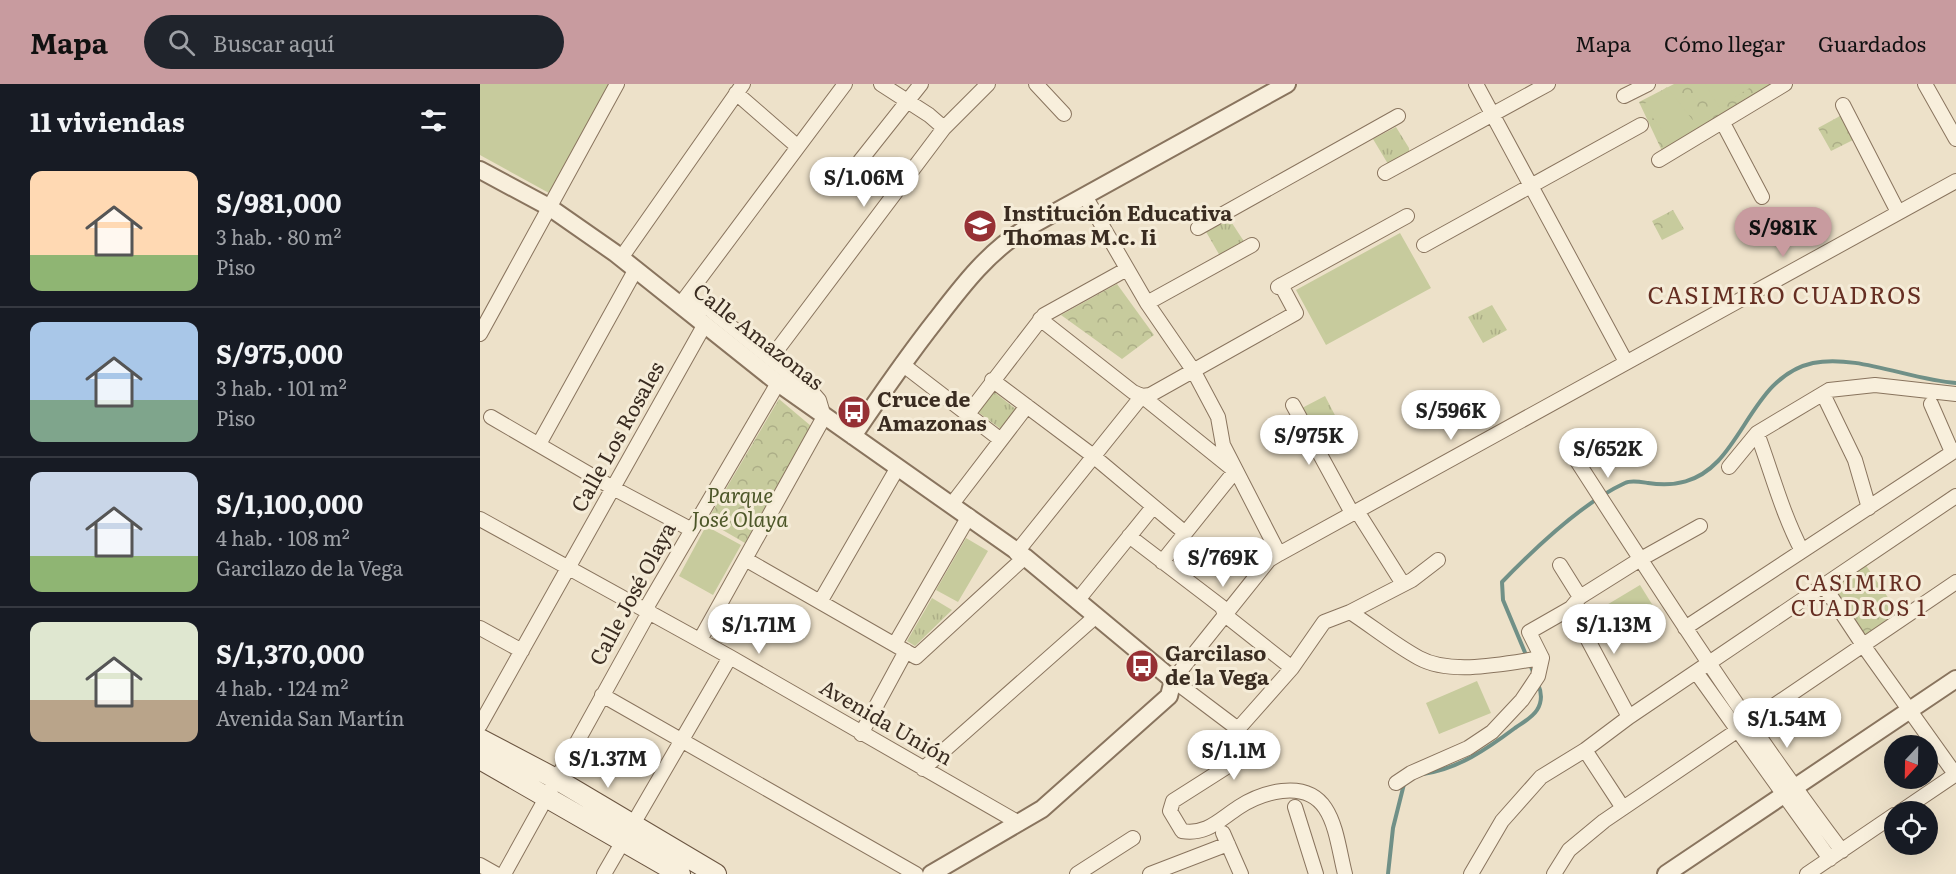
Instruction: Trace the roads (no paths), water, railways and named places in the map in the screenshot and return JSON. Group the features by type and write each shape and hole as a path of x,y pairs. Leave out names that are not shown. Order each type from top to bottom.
{"main road":[{"path":"480,739 552,788 628,833 716,874"},
{"path":"480,759 552,788"},
{"path":"628,833 680,874"}],"street":[{"path":"480,334 617,84"},
{"path":"680,305 845,84"},
{"path":"881,84 944,128"},
{"path":"860,161 921,84"},
{"path":"771,358 944,128 988,84"},
{"path":"1036,84 1064,114"},
{"path":"853,435 902,364 974,270 988,256 1019,233 1287,84"},
{"path":"1476,84 1626,362"},
{"path":"1385,173 1548,84"},
{"path":"1624,96 1648,84"},
{"path":"1659,160 1785,84"},
{"path":"1925,84 1956,139"},
{"path":"621,258 739,88 798,147"},
{"path":"1843,105 1898,212"},
{"path":"1198,228 1398,116"},
{"path":"1723,123 1762,197"},
{"path":"1424,245 1530,184 1641,125"},
{"name":"Calle Amazonas","path":"480,170 549,207 636,269 778,383 1021,555 1173,680"},
{"path":"932,874 1042,810 1169,696 1173,680 1269,560 1956,181"},
{"path":"1085,196 1147,303 1193,370 1218,417 1223,446 1235,471 1285,551"},
{"path":"745,559 916,657 1021,555 1092,455 1142,396 1150,395 1296,313 1280,286 1407,216"},
{"path":"1147,303 1252,245"},
{"path":"539,444 636,269"},
{"path":"968,414 1040,319 1127,269"},
{"path":"680,305 692,304 709,309 812,392 819,400 824,417 700,640"},
{"path":"1040,319 1133,392 1142,396 1235,471"},
{"name":"Calle Los Rosales","path":"480,725 705,324"},
{"path":"902,364 1001,440"},
{"path":"992,380 1092,455 1184,532"},
{"name":"Calle José Olaya","path":"504,874 649,612 648,605 778,383"},
{"path":"1729,468 1757,433 1829,390 1875,385 1956,394"},
{"path":"1823,394 1855,460 1869,508"},
{"path":"1685,628 1954,451 1931,404"},
{"path":"1293,405 1355,512 1403,584"},
{"path":"952,504 1027,406"},
{"path":"491,417 613,488 692,530"},
{"path":"1757,433 1776,482 1785,519 1802,551"},
{"path":"1579,465 1609,508 1639,560 1749,723 1789,792"},
{"path":"820,602 898,466"},
{"path":"1162,562 1235,471"},
{"path":"1472,874 1511,809 1541,777 1585,750 1629,717 1956,496"},
{"path":"1077,601 1153,507"},
{"path":"861,734 901,648 969,516"},
{"name":"Avenida Unión","path":"482,526 700,640 1019,823"},
{"path":"1395,783 1411,773 1467,748 1492,732 1522,700 1538,676 1529,632 1571,608 1580,597 1639,560 1700,526"},
{"path":"1129,536 1222,607 1225,615 1292,668"},
{"path":"1240,732 1292,668 1324,622 1350,612 1403,584 1438,560"},
{"path":"1560,565 1580,597"},
{"path":"1554,874 1569,850 1623,808 1956,582"},
{"path":"1824,586 1863,645 1956,774 1916,801"},
{"path":"1571,608 1629,717"},
{"path":"1350,612 1420,659 1444,666 1503,665 1536,659"},
{"path":"923,769 1095,617"},
{"path":"480,628 522,651"},
{"path":"604,874 730,657"},
{"path":"1696,672 1737,731 1789,792 1836,855"},
{"path":"1666,874 1956,679"},
{"path":"1173,680 1240,732 1245,745 1242,754 1173,801 1170,811 1182,831 1206,831 1254,798 1291,790 1311,792 1325,805 1345,874"},
{"path":"602,695 916,874"},
{"path":"1585,750 1623,808"},
{"path":"1295,807 1316,874"},
{"path":"1808,874 1884,822"},
{"path":"1077,874 1133,838"},
{"path":"1150,874 1174,869 1225,838 1241,874"},
{"path":"480,865 496,874"}],"waterway":[{"path":"1534,674 1503,600 1502,582 1544,541 1593,502 1627,482 1668,484 1686,481 1702,474 1729,448 1769,390 1781,378 1813,363 1847,362 1956,383"},
{"path":"1423,774 1448,768 1472,757 1530,718 1540,704 1541,694 1538,684"},
{"path":"1388,874 1393,828 1404,784"}],"place":[{"name":"Institución Educativa Thomas M.c. Ii","path":"980,226"},
{"name":"Cruce de Amazonas","path":"854,412"},
{"name":"Garcilaso de la Vega","path":"1142,666"}],"district":[{"name":"CASIMIRO CUADROS","path":"1785,296"},
{"name":"CASIMIRO CUADROS 1","path":"1859,596"}],"park label":[{"name":"Parque José Olaya","path":"740,508"}]}
